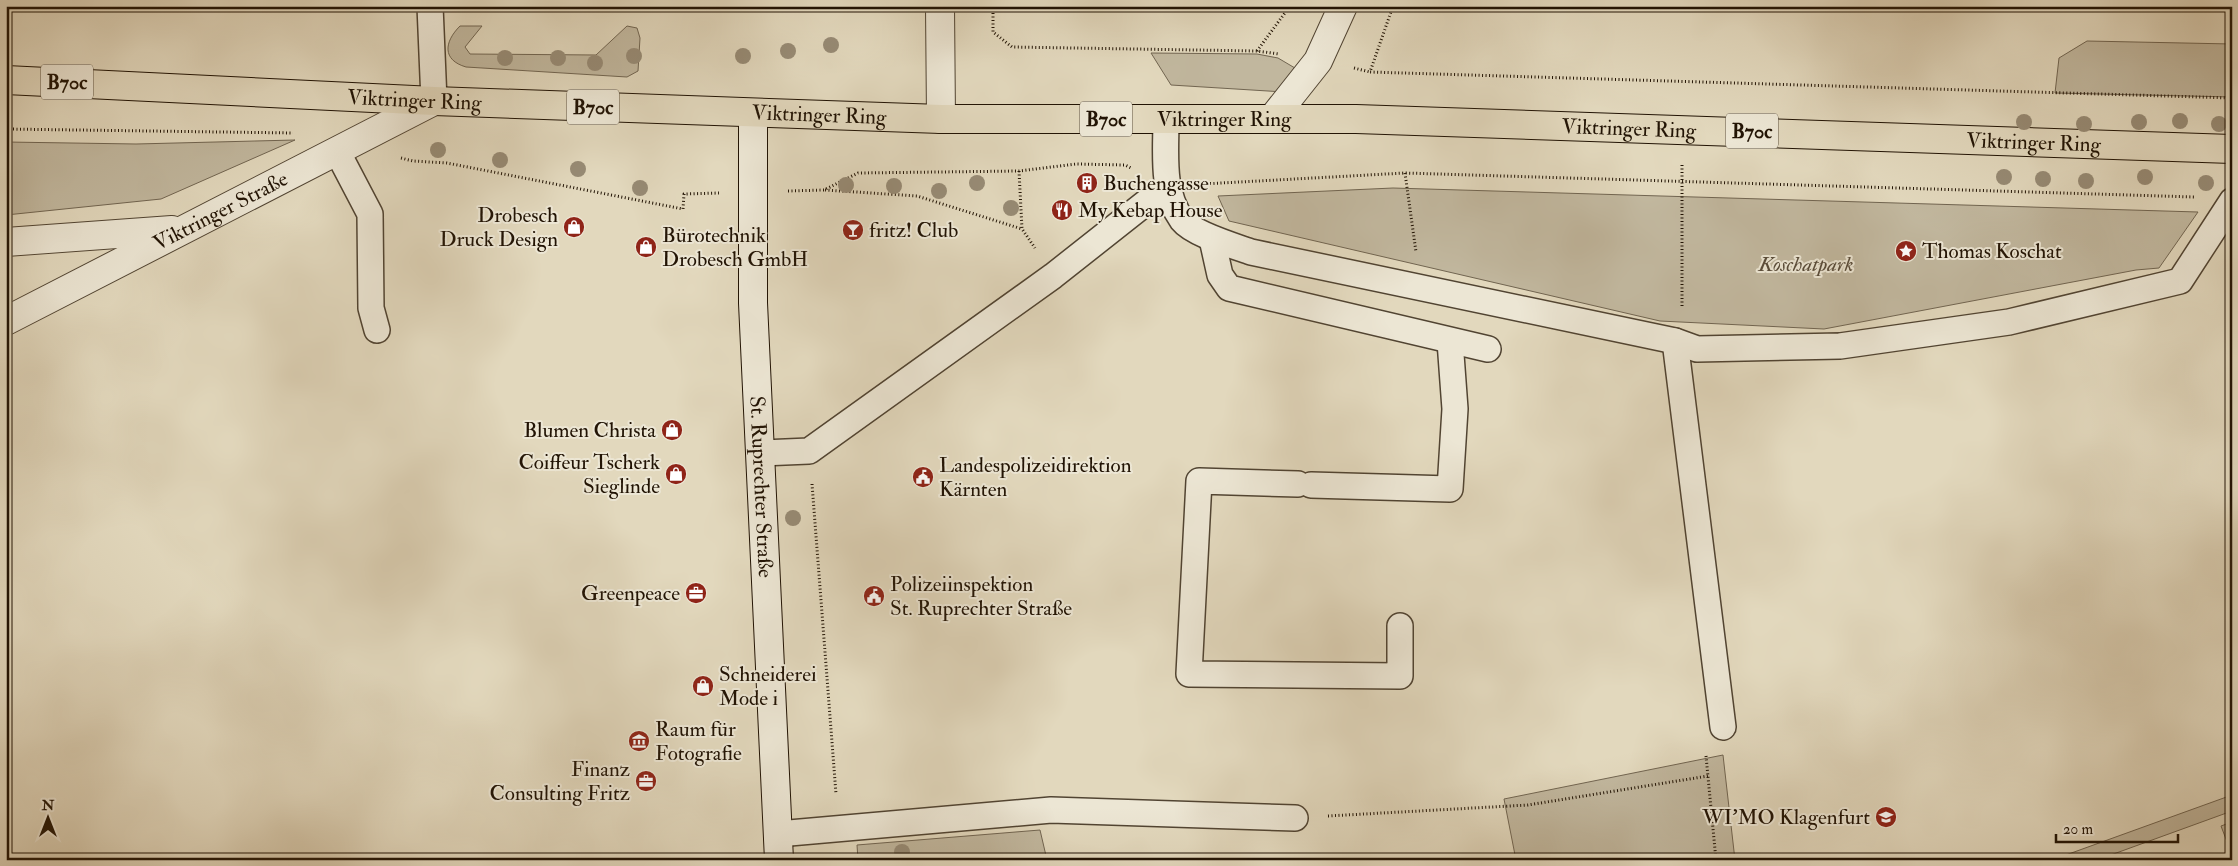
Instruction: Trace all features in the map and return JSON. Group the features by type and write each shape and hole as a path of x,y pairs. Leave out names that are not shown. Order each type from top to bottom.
{"main road":[{"name":"Viktringer Ring","path":"6,80 434,101 941,119 1356,119 2232,149"}],"street":[{"path":"940,6 941,119"},
{"path":"1272,120 1318,61 1343,6"},
{"name":"Viktringer Straße","path":"6,321 434,101"},
{"name":"St. Ruprechter Straße","path":"753,113 753,302 779,847"},
{"path":"6,242 183,229"}],"lane":[{"path":"430,6 434,101"},
{"path":"1166,120 1167,186 1183,221 1212,239 1251,252 1675,341 1697,349 1840,346 2009,322 2180,281 2232,201"},
{"path":"343,148 370,214 371,308 377,330"},
{"path":"760,453 809,451 1054,276 1167,186"},
{"path":"1212,239 1220,275 1229,288 1488,350"},
{"path":"1400,626 1400,676 1190,674 1199,481 1450,489 1455,409 1450,341"},
{"path":"1675,341 1723,727"},
{"path":"779,847 839,829 1051,810 1295,818"}],"path":[{"path":"993,6 993,32 1012,47 1257,51 1290,6"},
{"path":"1393,6 1370,72 2232,98"},
{"name":"Viktringer Ring","path":"6,129 331,133 343,148 413,161 447,163 683,209 684,194 824,190 858,173 1019,170 1076,164 1125,165 1167,186"},
{"path":"1019,170 1022,229 1054,276"},
{"path":"1167,186 1405,172 2202,197"},
{"path":"1405,172 1421,287"},
{"path":"1675,341 1682,312 1681,181"},
{"path":"824,190 918,196 1022,229"},
{"path":"809,451 839,829"},
{"path":"1295,818 1528,805 1708,776"}],"green space":[{"path":"460,26 482,26 465,47 470,54 596,55 627,26 637,28 640,38 638,71 627,77 466,67 453,60 448,50 451,38"},
{"path":"2087,41 2232,44 2232,97 2055,93 2059,58"},
{"path":"1151,53 1257,54 1278,58 1300,71 1284,92 1171,85"},
{"path":"295,140 161,199 6,215 6,142 136,144"},
{"name":"Koschatpark","path":"1393,188 2198,212 2159,268 2136,270 1824,329 1660,321 1229,221 1218,196"},
{"path":"1723,755 1735,860 1516,860 1504,799"},
{"path":"2232,795 2232,811 2097,860 2052,860"},
{"path":"2232,822 2232,855 2221,826"},
{"path":"1040,830 1047,860 858,860 857,845"}],"place":[{"name":"Buchengasse","path":"1087,183"},
{"name":"My Kebap House","path":"1062,210"},
{"name":"Drobesch Druck Design","path":"574,227"},
{"name":"fritz! Club","path":"853,230"},
{"name":"Bürotechnik Drobesch GmbH","path":"646,247"},
{"name":"Thomas Koschat","path":"1906,251"},
{"name":"Blumen Christa","path":"672,430"},
{"name":"Coiffeur Tscherk Sieglinde","path":"676,474"},
{"name":"Landespolizeidirektion Kärnten","path":"923,477"},
{"name":"Greenpeace","path":"696,593"},
{"name":"Polizeiinspektion St. Ruprechter Straße","path":"874,596"},
{"name":"Schneiderei Mode i","path":"703,686"},
{"name":"Raum für Fotografie","path":"639,741"},
{"name":"Finanz Consulting Fritz","path":"646,781"},
{"name":"WI’MO Klagenfurt","path":"1886,817"}]}
